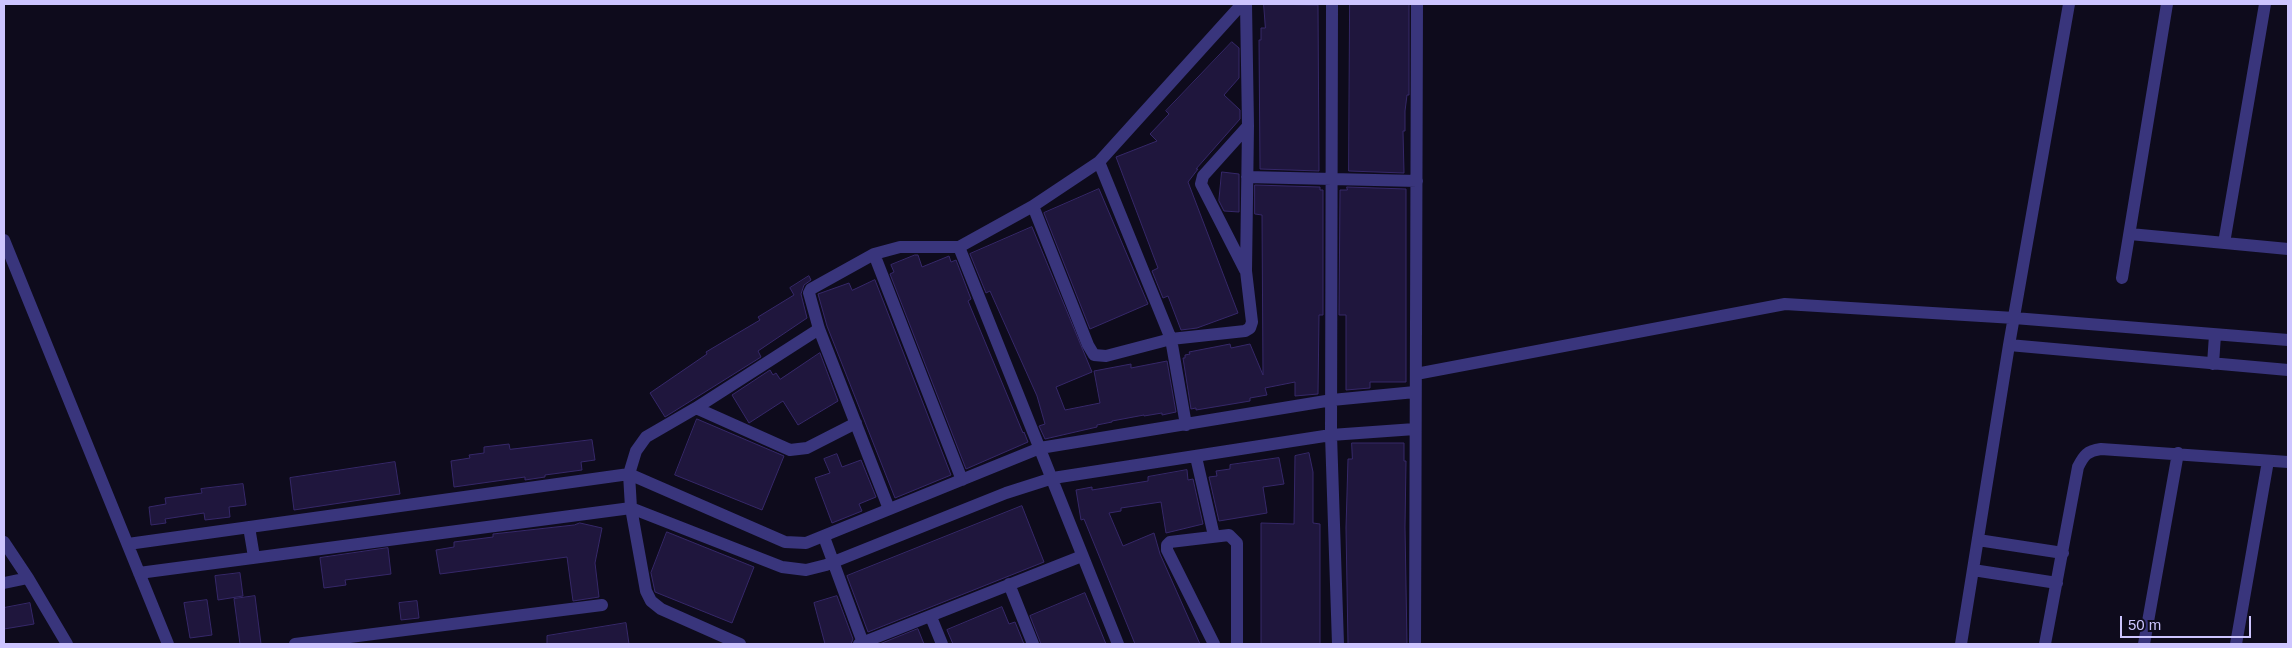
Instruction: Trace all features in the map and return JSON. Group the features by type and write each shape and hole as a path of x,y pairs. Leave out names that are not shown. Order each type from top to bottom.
{"street":[{"path":"889,509 808,298 811,289 874,254 900,247 959,247 1033,206 1099,162 1242,4"},
{"path":"1033,206 1094,355 1106,356 1172,339 1245,332 1250,328 1252,322 1246,271 1248,177 1246,4"},
{"path":"1332,4 1332,435 1338,644"},
{"path":"1415,644 1417,4"},
{"path":"1961,644 2009,345 2069,4"},
{"path":"2122,278 2167,4"},
{"path":"2224,243 2265,4"},
{"path":"1246,271 1201,184 1203,176 1248,126"},
{"path":"1099,162 1172,339 1186,425"},
{"path":"1248,177 1417,181"},
{"path":"2130,234 2288,249"},
{"path":"4,240 168,644"},
{"path":"959,247 1118,644"},
{"path":"874,254 962,480"},
{"path":"1416,374 1785,304 2014,318 2288,340"},
{"path":"740,644 661,609 651,601 646,592 625,508 629,474 636,451 646,437 696,408 819,329"},
{"path":"2213,364 2215,335"},
{"path":"2009,345 2288,370"},
{"path":"128,544 629,474 785,542 806,543 1040,448 1332,400 1415,392"},
{"path":"696,408 790,450 807,448 856,423"},
{"path":"138,573 625,508 782,567 806,570 834,561 1006,493 1053,478 1332,435 1415,429"},
{"path":"2045,644 2078,467 2084,455 2091,450 2101,449 2288,462"},
{"path":"2144,644 2178,453"},
{"path":"1196,457 1214,536"},
{"path":"2236,644 2268,461"},
{"path":"249,527 254,557"},
{"path":"1214,644 1167,550 1167,545 1170,542 1229,535 1237,542 1237,644"},
{"path":"824,537 834,561 861,644 1082,556"},
{"path":"1978,540 2063,553"},
{"path":"4,542 28,578 67,644"},
{"path":"1973,570 2057,582"},
{"path":"4,583 28,578"},
{"path":"1009,584 1033,644"},
{"path":"295,644 602,605"},
{"path":"931,617 942,644"}],"building":[{"path":"1264,4 1318,5 1319,171 1260,169 1259,40 1261,40 1261,28 1265,28"},
{"path":"1350,4 1409,4 1409,95 1407,95 1405,111 1405,131 1403,131 1404,173 1349,171"},
{"path":"1232,42 1239,48 1239,78 1224,95 1240,110 1240,119 1196,169 1198,169 1188,182 1238,313 1197,328 1181,330 1168,296 1163,298 1152,271 1158,268 1116,157 1157,141 1150,134 1169,114 1166,111"},
{"path":"1222,172 1239,174 1239,212 1224,211 1219,201"},
{"path":"1255,185 1320,187 1320,190 1323,190 1323,315 1319,315 1318,394 1295,396 1295,382 1265,388 1267,395 1250,398 1250,401 1196,410 1196,408 1191,409 1183,358 1185,358 1185,355 1190,354 1189,352 1230,344 1231,348 1250,344 1263,375 1262,215 1255,214"},
{"path":"1347,187 1406,189 1406,382 1370,382 1370,388 1346,390 1346,315 1339,315 1340,190 1347,190"},
{"path":"1099,189 1148,304 1090,329 1044,213"},
{"path":"1032,227 1092,372 1056,387 1065,410 1100,403 1094,371 1131,364 1131,368 1167,361 1176,412 1112,421 1097,425 1097,427 1045,439 1039,426 1045,424 1037,396 990,291 986,293 970,254"},
{"path":"918,255 922,267 949,256 951,262 956,260 971,299 968,301 1028,442 966,469 890,274 894,272 891,265"},
{"path":"809,276 811,280 804,285 801,294 807,318 758,351 761,357 665,417 650,393 707,354 706,352 760,320 758,317 794,295 790,288"},
{"path":"875,280 951,475 895,498 827,326 818,294 849,283 852,290"},
{"path":"820,353 838,401 798,425 783,401 749,423 732,395 770,370 773,375 776,373 780,379"},
{"path":"697,419 784,456 762,510 675,475"},
{"path":"592,440 595,460 581,462 582,470 525,480 525,477 454,487 451,461 470,458 469,455 484,453 484,447 509,444 510,449"},
{"path":"1352,443 1404,443 1404,461 1406,461 1407,644 1348,644 1346,528 1348,459 1352,459"},
{"path":"1309,453 1313,472 1313,523 1320,524 1320,644 1261,644 1261,523 1294,524 1295,456"},
{"path":"837,454 842,467 861,460 876,497 859,504 862,511 832,523 815,478 830,473 824,459"},
{"path":"1279,458 1284,484 1263,487 1267,513 1219,521 1209,477 1217,476 1216,471 1230,469 1230,465"},
{"path":"395,462 400,494 294,510 290,478"},
{"path":"1187,470 1188,480 1193,479 1203,524 1166,533 1161,502 1121,508 1121,511 1109,513 1123,546 1154,533 1160,554 1200,644 1135,644 1084,519 1081,520 1076,490 1092,487 1092,490 1148,481 1148,477"},
{"path":"243,484 246,505 229,507 230,517 205,520 204,513 165,519 166,523 151,525 149,507 166,504 165,498 202,493 201,489"},
{"path":"1022,506 1044,562 868,632 847,576"},
{"path":"580,523 602,528 595,563 599,597 573,601 567,557 440,574 436,550 454,547 454,542 493,537 493,534"},
{"path":"667,532 754,567 732,623 655,592 651,573"},
{"path":"388,548 391,574 345,580 346,585 324,588 320,558"},
{"path":"240,573 243,596 218,600 215,576"},
{"path":"1085,593 1106,644 1041,644 1030,616"},
{"path":"255,596 261,644 240,644 234,599"},
{"path":"837,596 853,639 851,644 825,644 814,603"},
{"path":"207,600 212,635 190,638 184,603"},
{"path":"417,601 419,618 401,620 399,603"},
{"path":"30,603 34,624 4,629 4,608"},
{"path":"1002,607 1009,624 1015,622 1024,644 953,644 947,630"},
{"path":"626,623 629,644 547,644 547,636"},
{"path":"918,629 924,644 880,644"}]}
